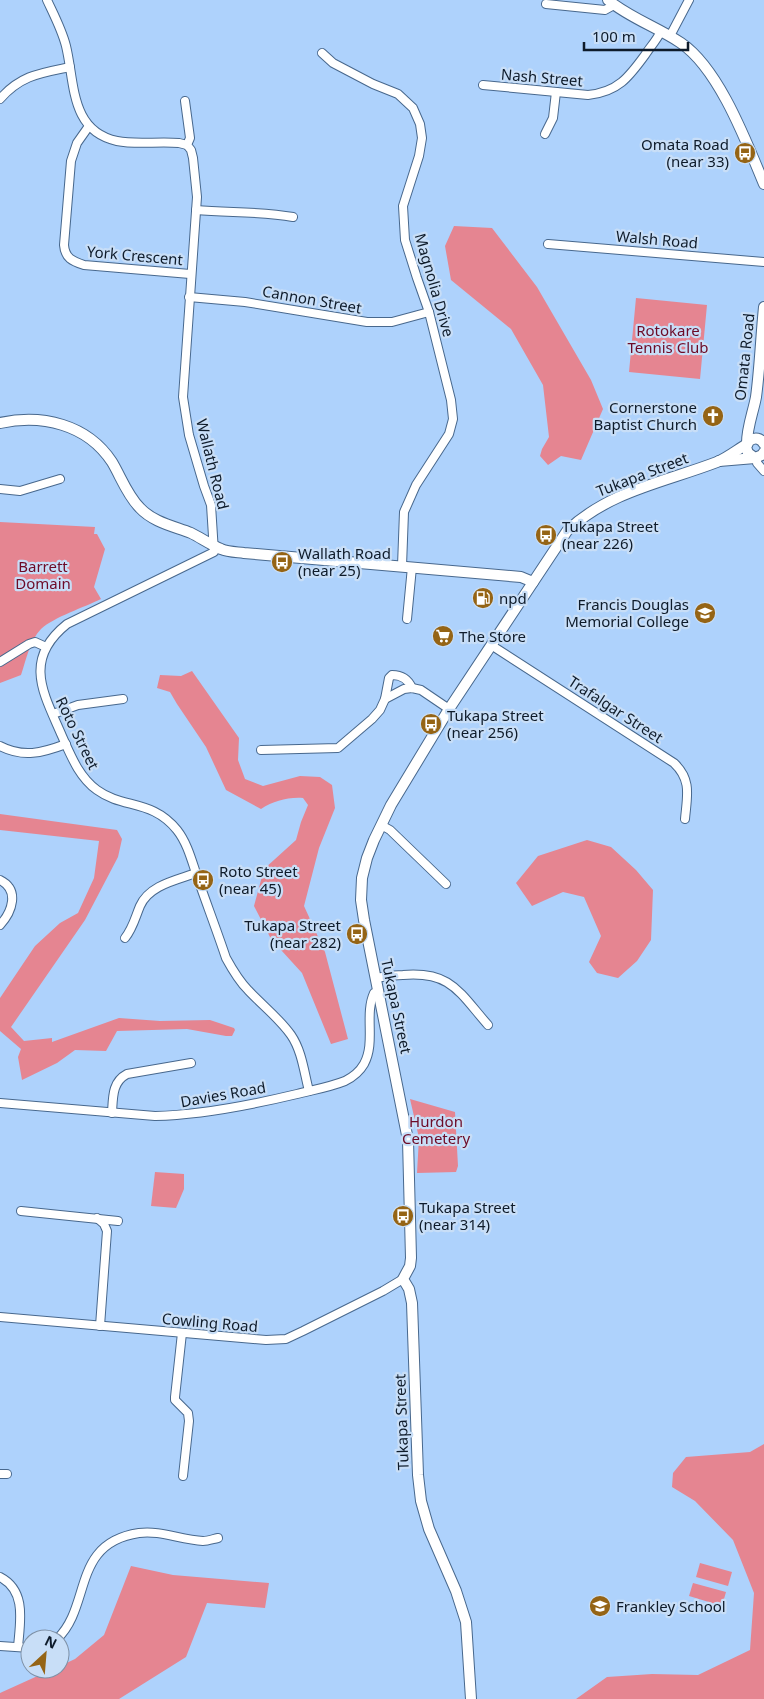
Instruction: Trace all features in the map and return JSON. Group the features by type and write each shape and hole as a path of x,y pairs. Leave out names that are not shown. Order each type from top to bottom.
{"street":[{"path":"47,0 61,31 70,67 74,98 78,110 89,126 97,133 114,141 126,143 178,142 187,145"},
{"name":"Nash Street","path":"483,85 588,95 598,94 622,83 630,76 665,34 689,0"},
{"path":"546,4 606,10 611,3 691,51 714,79 725,98 764,184"},
{"name":"Magnolia Drive","path":"322,53 333,63 373,84 398,94 413,108 420,124 422,138 419,156 403,206 405,240 429,312 451,400 453,419 449,434 416,485 404,512 407,619"},
{"path":"0,99 7,90 21,80 40,73 70,67"},
{"path":"545,134 553,118 556,92"},
{"name":"Wallath Road","path":"185,101 190,138 187,145 191,150 195,168 196,210 188,297 183,397 189,436 211,505 213,545"},
{"name":"York Crescent","path":"89,126 77,143 71,161 64,245 65,253 74,262 84,266 190,274"},
{"path":"196,210 293,216"},
{"name":"Walsh Road","path":"548,244 764,262"},
{"name":"Cannon Street","path":"188,297 245,302 367,322 392,322 429,312"},
{"name":"Omata Road","path":"763,441 756,427 754,410 764,307"},
{"name":"Omata Road","path":"747,444 749,420 754,410"},
{"path":"0,423 26,419 47,420 67,426 85,435 107,456 133,501 148,515 231,552 521,577 533,582"},
{"name":"Tukapa Street","path":"719,461 755,438 763,441"},
{"path":"747,444 748,453 761,455 757,463 764,471"},
{"name":"Tukapa Street","path":"471,1699 466,1622 456,1591 429,1530 421,1501 418,1475 412,1303 409,1289 403,1279 410,1266 411,1258 408,1140 364,920 361,890 367,858 381,825 449,709 567,531 597,507 642,487 719,461 761,455"},
{"path":"0,490 20,491 60,479"},
{"name":"Roto Street","path":"213,545 214,552 67,624 54,636 46,647 40,678 45,698 82,776 91,786 111,798 154,811 170,822 184,839 226,958 246,989 278,1019 291,1036 300,1056 309,1091"},
{"path":"0,662 35,642 46,647"},
{"name":"Trafalgar Street","path":"491,645 682,770 688,787 685,819"},
{"path":"261,750 338,748 380,710 385,699 389,678 392,675 402,677 410,682 412,688"},
{"path":"385,699 398,691 412,688 421,690 449,709"},
{"path":"53,714 78,705 124,699"},
{"path":"0,746 16,753 35,754 66,744"},
{"path":"381,825 390,830 446,884"},
{"path":"125,938 132,929 140,905 148,895 163,885 196,873"},
{"path":"0,880 9,887 13,899 10,914 0,925"},
{"path":"376,978 429,974 443,979 458,990 488,1024"},
{"name":"Davies Road","path":"0,1103 174,1116 272,1100 309,1091 345,1080 359,1071 364,1064 369,1046 370,1004 374,993 379,992"},
{"path":"112,1112 119,1078 127,1074 191,1063"},
{"path":"21,1211 118,1221"},
{"path":"97,1218 104,1224 107,1231 100,1326"},
{"name":"Cowling Road","path":"0,1317 266,1340 286,1339 383,1291 403,1279"},
{"path":"182,1333 174,1397 188,1413 189,1421 183,1476"},
{"path":"65,1629 70,1623 90,1565 100,1552 115,1541 126,1536 150,1533 204,1541 218,1538"},
{"path":"0,1577 10,1584 18,1598 20,1613 18,1647 0,1646"}],"green space":[{"path":"454,226 492,228 537,287 591,380 603,409 581,460 561,456 548,465 540,456 549,437 543,385 511,329 451,280 445,246"},
{"name":"Rotokare Tennis Club","path":"636,298 707,305 700,379 629,372"},
{"name":"Barrett Domain","path":"0,522 95,527 94,534 97,534 105,549 94,587 101,599 61,616 41,629 31,644 21,675 0,683"},
{"path":"192,671 239,738 238,760 245,779 263,786 300,776 320,777 332,785 335,808 319,848 304,906 325,952 348,1039 331,1044 302,973 271,939 254,906 264,869 296,840 308,805 303,798 292,798 276,802 261,809 226,790 206,747 170,692 157,688 160,675 181,676"},
{"path":"0,814 117,830 122,839 118,857 85,920 11,1027 24,1041 52,1038 52,1042 119,1018 160,1021 210,1020 234,1028 232,1036 187,1029 117,1031 106,1051 75,1050 57,1063 22,1080 18,1057 21,1049 0,1031 0,998 35,946 60,923 78,913 94,878 99,841 0,830"},
{"path":"587,840 611,847 636,870 653,890 651,940 637,961 618,978 597,973 589,962 601,936 584,897 563,892 532,906 516,883 538,856"},
{"name":"Hurdon Cemetery","path":"410,1099 455,1112 458,1166 456,1172 417,1173 419,1138"},
{"path":"155,1172 184,1174 184,1189 176,1208 151,1206"},
{"path":"764,1444 764,1699 576,1699 607,1677 652,1674 698,1675 750,1650 754,1593 733,1540 695,1501 672,1487 673,1473 686,1457 750,1452"},
{"path":"700,1563 732,1572 728,1586 696,1577"},
{"path":"131,1566 173,1575 269,1583 265,1608 207,1603 186,1657 119,1699 0,1699 0,1693 31,1679 70,1679 70,1661 104,1635"},
{"path":"693,1583 726,1592 722,1606 689,1596"}],"place":[{"name":"Omata Road (near 33)","path":"745,153"},
{"name":"Cornerstone Baptist Church","path":"713,416"},
{"name":"Tukapa Street (near 226)","path":"546,535"},
{"name":"Wallath Road (near 25)","path":"282,562"},
{"name":"npd","path":"483,598"},
{"name":"Francis Douglas Memorial College","path":"705,613"},
{"name":"The Store","path":"443,636"},
{"name":"Tukapa Street (near 256)","path":"431,724"},
{"name":"Roto Street (near 45)","path":"203,880"},
{"name":"Tukapa Street (near 282)","path":"357,934"},
{"name":"Tukapa Street (near 314)","path":"403,1216"},
{"name":"Frankley School","path":"600,1606"}]}
